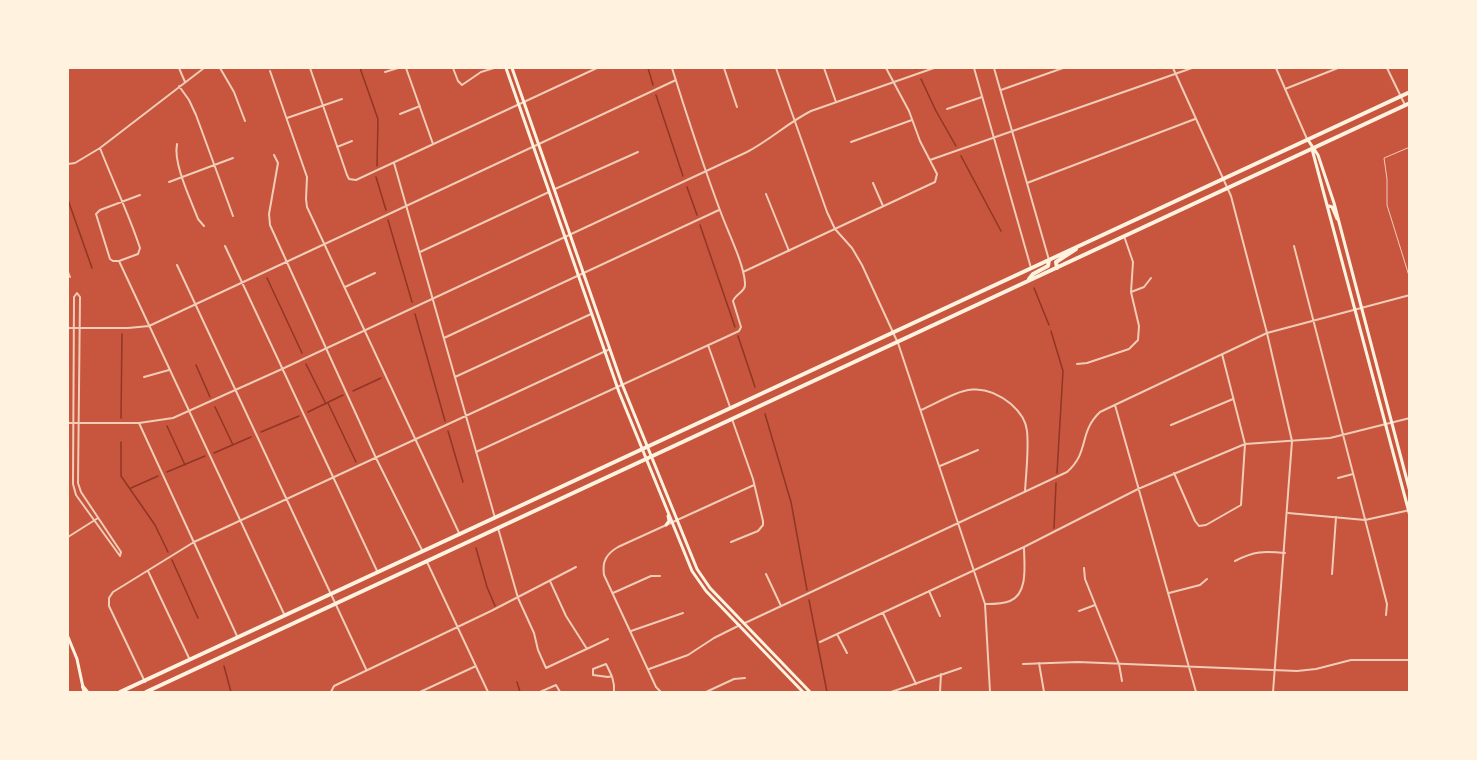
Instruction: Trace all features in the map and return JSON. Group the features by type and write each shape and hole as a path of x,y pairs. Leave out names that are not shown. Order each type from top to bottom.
{"highway":[{"path":"120,693 1410,92"},
{"path":"146,693 1407,104"},
{"path":"1057,268 1056,262 1081,245"},
{"path":"1026,282 1033,274 1048,266 1049,260"},
{"path":"83,687 86,693"}],"main road":[{"path":"506,68 617,387 697,579 803,693"},
{"path":"512,68 622,384 702,579 810,693"},
{"path":"1307,139 1329,206 1410,516"},
{"path":"1312,149 1318,155 1324,170 1339,220 1410,492"},
{"path":"1329,206 1332,207 1339,220"},
{"path":"666,525 669,520 668,511"},
{"path":"68,637 77,659 83,687"}],"street":[{"path":"179,68 185,82"},
{"path":"68,164 75,163 100,148 204,68"},
{"path":"220,68 234,92 245,121"},
{"path":"310,68 347,175 352,180 360,179 597,68"},
{"path":"385,72 398,68"},
{"path":"406,68 433,144"},
{"path":"453,68 462,85 481,72 494,68"},
{"path":"584,68 586,73"},
{"path":"476,452 739,331 741,327 734,301 746,286 743,272 672,68"},
{"path":"724,68 737,107"},
{"path":"776,68 835,229 852,248 862,265 893,332 921,410 985,604 990,693"},
{"path":"824,68 836,102"},
{"path":"743,272 935,182 937,174 886,68"},
{"path":"68,423 139,423 173,418 706,171 760,144 795,120 815,110 934,68"},
{"path":"974,68 1031,268"},
{"path":"994,68 1049,260"},
{"path":"1001,90 1063,68"},
{"path":"1173,68 1227,188 1267,333 1292,441 1273,693"},
{"path":"930,160 1192,68"},
{"path":"1276,68 1307,139"},
{"path":"1285,89 1338,68"},
{"path":"1387,68 1400,96 1407,104"},
{"path":"270,71 307,177 307,207 460,535"},
{"path":"68,328 149,326 676,80"},
{"path":"179,86 196,115 232,216"},
{"path":"947,109 982,97"},
{"path":"287,118 342,99"},
{"path":"400,114 420,106"},
{"path":"1027,183 1195,119"},
{"path":"851,142 912,120"},
{"path":"337,147 352,141"},
{"path":"177,144 175,152 183,177 198,219 204,226"},
{"path":"100,148 123,201 140,249 138,254 113,261 110,259 96,214 100,210 123,201 140,195"},
{"path":"555,189 638,152"},
{"path":"273,155 278,163 269,219 376,458 423,552"},
{"path":"169,182 233,158"},
{"path":"393,163 495,518"},
{"path":"873,183 883,206"},
{"path":"420,252 549,192"},
{"path":"766,194 789,251"},
{"path":"444,338 720,210"},
{"path":"1077,364 1125,351 1136,344 1140,331 1131,292 1133,262 1124,236"},
{"path":"225,246 378,573"},
{"path":"1294,246 1387,604 1386,615"},
{"path":"119,261 285,616"},
{"path":"177,265 366,669"},
{"path":"68,272 70,277"},
{"path":"345,287 375,273"},
{"path":"1131,292 1152,279"},
{"path":"76,293 80,297 79,328 79,488 121,552 120,556 93,521 74,490 74,297 76,293"},
{"path":"649,669 688,655 714,638 1067,472 1077,463 1091,420 1100,412 1267,333 1410,295"},
{"path":"1409,307 1410,324"},
{"path":"455,377 591,314"},
{"path":"708,345 730,408"},
{"path":"145,682 109,601 113,592 194,542 610,349"},
{"path":"1174,473 1199,526 1206,525 1241,505 1245,444 1222,354"},
{"path":"144,377 169,370"},
{"path":"921,410 974,388 984,389 1009,402 1018,410 1027,430 1025,492"},
{"path":"1171,425 1233,399"},
{"path":"1115,405 1196,693"},
{"path":"820,642 1024,546 1138,489 1245,444 1330,438 1410,418"},
{"path":"731,542 758,531 763,525 754,485 732,419"},
{"path":"139,423 238,638"},
{"path":"940,466 978,450"},
{"path":"1338,478 1353,474"},
{"path":"661,693 656,687 604,575 604,560 618,547 754,485"},
{"path":"1288,513 1365,520 1409,510"},
{"path":"1332,574 1336,517"},
{"path":"68,537 98,518"},
{"path":"498,528 518,598 534,633 546,668 608,639"},
{"path":"985,604 1010,602 1019,593 1023,581 1024,546"},
{"path":"1235,561 1250,553 1260,551 1285,553"},
{"path":"427,562 488,693"},
{"path":"331,693 334,686 366,669 518,598 576,567"},
{"path":"1084,568 1085,579 1119,664 1122,681"},
{"path":"147,570 190,661"},
{"path":"766,574 782,606"},
{"path":"613,593 651,576 660,576"},
{"path":"1169,593 1200,585 1207,579"},
{"path":"550,581 566,616 587,649"},
{"path":"929,591 940,616"},
{"path":"1079,611 1095,605"},
{"path":"631,631 683,613"},
{"path":"883,613 916,684"},
{"path":"837,634 847,653"},
{"path":"1023,664 1119,664 1306,670 1350,660 1410,660"},
{"path":"1039,663 1044,693"},
{"path":"612,676 593,675 594,669 606,664 612,676 615,684 614,693"},
{"path":"420,693 476,666"},
{"path":"891,693 961,668"},
{"path":"940,693 941,674"},
{"path":"705,693 734,679 745,678"},
{"path":"540,693 556,685 560,693"}],"lane":[{"path":"1410,147 1384,158 1387,205 1410,279"}],"waterway":[{"path":"360,68 378,119 377,166"},
{"path":"648,68 653,85"},
{"path":"921,79 956,146"},
{"path":"656,95 683,176"},
{"path":"961,156 1001,231"},
{"path":"376,177 386,210"},
{"path":"687,187 697,215"},
{"path":"68,200 92,268"},
{"path":"388,220 412,302"},
{"path":"700,225 735,327"},
{"path":"267,278 302,353"},
{"path":"1034,288 1049,325"},
{"path":"415,314 445,421"},
{"path":"1051,331 1063,371 1057,473"},
{"path":"121,418 122,334"},
{"path":"738,336 755,387"},
{"path":"306,364 326,404"},
{"path":"196,365 210,397"},
{"path":"353,391 381,378"},
{"path":"308,412 343,395"},
{"path":"328,403 356,462"},
{"path":"215,407 233,445"},
{"path":"765,414 791,502 807,590"},
{"path":"261,432 299,416"},
{"path":"167,426 185,465"},
{"path":"448,431 463,482"},
{"path":"214,453 251,437"},
{"path":"121,442 121,476 155,525 168,552"},
{"path":"167,472 205,456"},
{"path":"131,488 158,476"},
{"path":"1054,528 1056,483"},
{"path":"476,548 495,606"},
{"path":"172,560 198,618"},
{"path":"809,600 827,692"},
{"path":"224,666 231,692"},
{"path":"517,682 520,692"}]}
